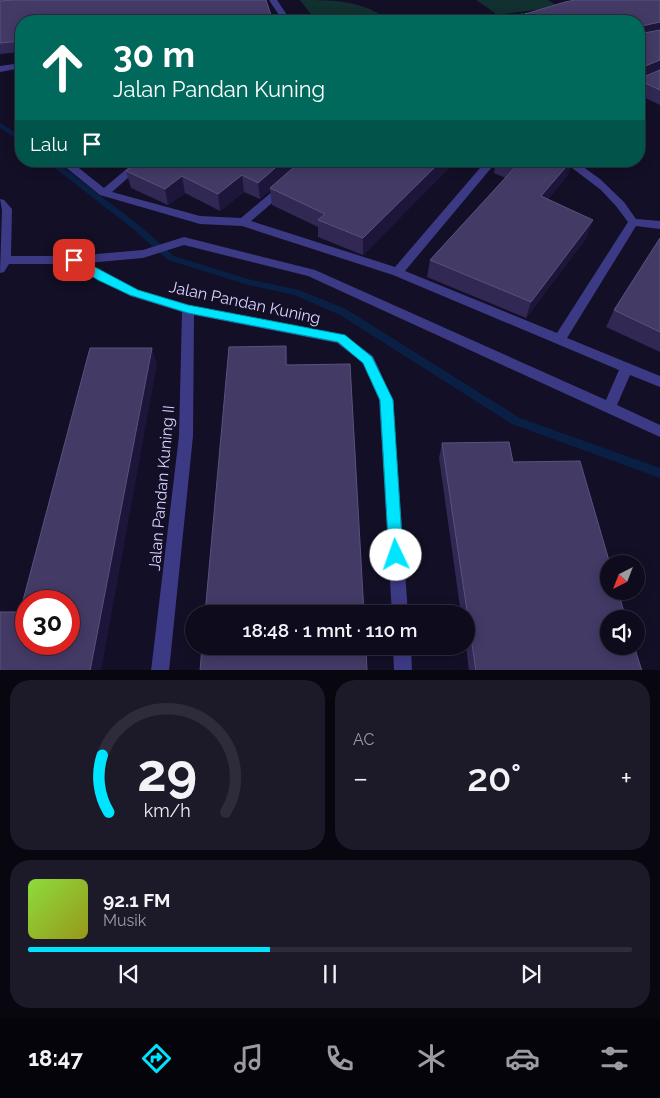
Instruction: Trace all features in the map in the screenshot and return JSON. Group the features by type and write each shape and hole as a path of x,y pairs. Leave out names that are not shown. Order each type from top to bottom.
{"street":[{"path":"273,0 283,15"},
{"path":"0,69 15,67"},
{"path":"71,167 104,193 200,220 243,222 397,272 660,382"},
{"path":"104,193 135,167"},
{"path":"397,272 487,167"},
{"path":"577,167 622,203 633,222"},
{"path":"243,222 292,179"},
{"path":"0,202 7,209 2,265 143,254 184,241 311,273 609,409 660,430"},
{"path":"559,340 633,222"},
{"path":"633,222 660,225"},
{"name":"Jalan Pandan Kuning","path":"74,260 134,293 188,309 341,338 368,360 386,400 399,605"},
{"name":"Jalan Pandan Kuning II","path":"160,670 186,436 188,309"},
{"path":"609,409 626,368"},
{"path":"403,655 404,670"}],"path":[{"path":"521,15 528,14"}],"green space":[{"path":"300,0 325,0 348,3 381,15 311,15"},
{"path":"476,0 548,0 559,7 495,15 495,13"}],"building":[{"path":"266,0 271,15 15,15 15,42 0,43 0,1"},
{"path":"575,0 660,0 660,22 645,25 645,15 522,15"},
{"path":"660,30 660,60 645,66 645,33"},
{"path":"660,70 660,90 645,83 645,76"},
{"path":"132,167 276,167 258,183 242,175 218,194 182,176 165,189 126,171"},
{"path":"294,167 435,167 363,238 318,220 325,214 270,188"},
{"path":"515,167 566,167 541,196 593,220 531,302 430,260"},
{"path":"660,238 660,332 614,310"},
{"path":"286,346 286,365 350,364 363,605 206,605 229,347"},
{"path":"90,348 152,348 90,670 0,670 0,612 15,612 15,655 80,655 80,590 26,590"},
{"path":"509,442 513,462 580,461 607,555 600,555 600,600 621,600 623,610 600,610 600,655 637,655 642,670 476,670 474,655 475,605 466,605 442,443"},
{"path":"201,655 366,655 367,670 200,670"}],"waterway":[{"path":"0,125 15,135"},
{"path":"58,167 136,227 171,258 248,282 296,292 343,312 516,421 660,473"}],"route":[{"path":"74,260 134,293 188,309 341,338 368,360 386,400 396,555"}]}
